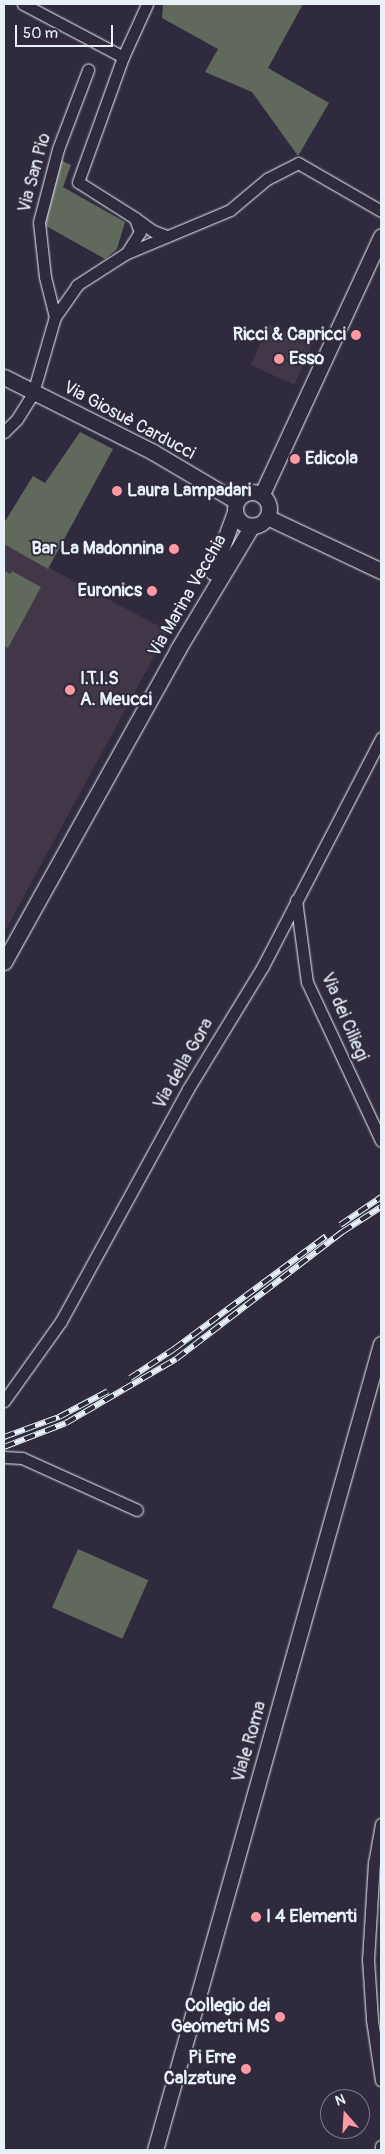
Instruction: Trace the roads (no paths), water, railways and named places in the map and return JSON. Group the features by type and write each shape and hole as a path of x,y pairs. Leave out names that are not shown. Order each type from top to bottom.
{"main road":[{"path":"262,494 381,236"},
{"name":"Via Giosuè Carducci","path":"4,377 153,452 235,507"},
{"path":"262,494 245,493 235,507 241,523 252,526 267,517"},
{"path":"262,494 268,503 267,517"},
{"name":"Via Marina Vecchia","path":"99,790 114,753 213,572 235,507"},
{"path":"267,517 381,571"},
{"name":"Via Marina Vecchia","path":"4,962 220,576 252,526"},
{"name":"Viale Roma","path":"155,2150 381,1344"}],"street":[{"path":"23,4 123,57"},
{"path":"147,4 123,57 78,182 152,231 167,236"},
{"name":"Via San Pio","path":"54,317 45,277 39,222 58,149 88,70"},
{"path":"4,432 18,419 33,392 54,317 77,286 125,254 230,210 267,179 298,163 381,211"},
{"path":"125,254 140,232 135,218"},
{"name":"Via della Gora","path":"4,1401 61,1320 188,1089 263,966 381,738"},
{"name":"Via dei Ciliegi","path":"296,900 307,982 381,1141"},
{"path":"4,1457 22,1458 136,1510"},
{"path":"381,1824 368,1959 377,2021 381,2080"}],"railway":[{"path":"340,1225 381,1197"},
{"path":"4,1447 66,1423 176,1359 342,1232 381,1207"},
{"path":"130,1378 174,1349 326,1236"},
{"path":"4,1437 59,1417 108,1391"}],"place":[{"name":"Ricci & Capricci","path":"356,335"},
{"name":"Esso","path":"279,359"},
{"name":"Edicola","path":"295,459"},
{"name":"Laura Lampadari","path":"117,491"},
{"name":"Bar La Madonnina","path":"174,549"},
{"name":"Euronics","path":"152,591"},
{"name":"I.T.I.S A. Meucci","path":"70,690"},
{"name":"I 4 Elementi","path":"256,1917"},
{"name":"Collegio dei Geometri MS","path":"280,2017"},
{"name":"Pi Erre Calzature","path":"246,2069"}]}
